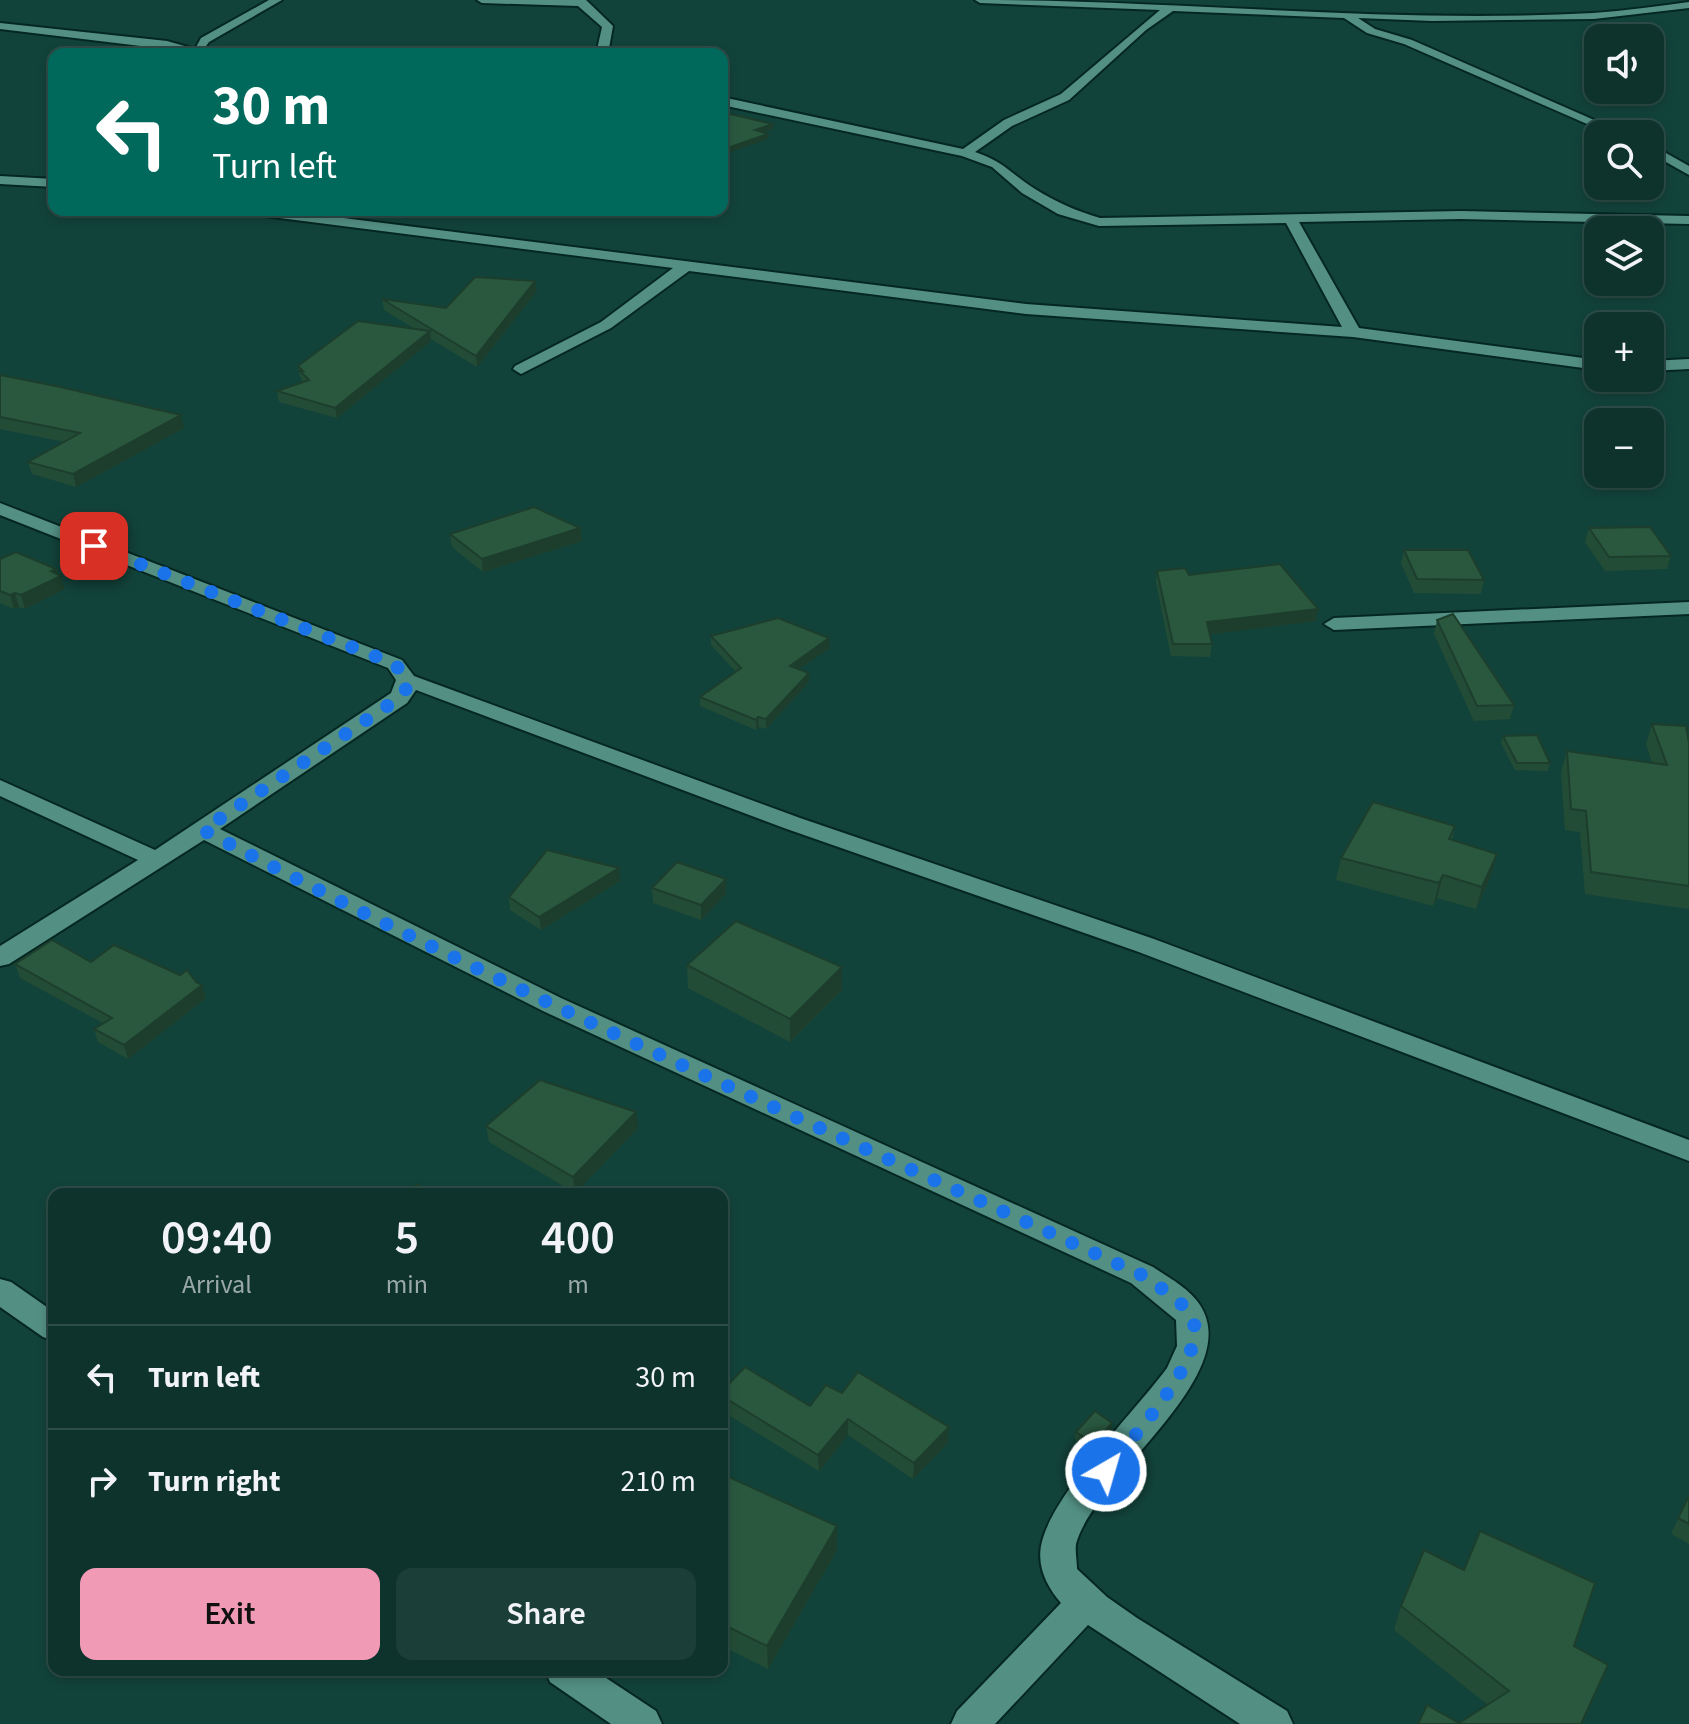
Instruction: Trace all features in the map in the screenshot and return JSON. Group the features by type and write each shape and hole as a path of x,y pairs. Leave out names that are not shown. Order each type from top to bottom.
{"street":[{"path":"200,48 205,40 277,0"},
{"path":"482,0 581,2 608,26 602,48"},
{"path":"980,0 1170,8 1208,4 1347,16 1565,17 1689,5"},
{"path":"965,153 1008,123 1073,91 1099,71 1142,28 1170,8"},
{"path":"1347,16 1371,31 1408,42 1588,120"},
{"path":"0,26 181,48"},
{"path":"728,102 965,153 997,164 1027,190 1063,211 1085,220 1108,223 1518,215 1689,220"},
{"path":"1664,156 1689,171"},
{"path":"0,180 48,183"},
{"path":"295,216 1026,309 1353,332 1584,363"},
{"path":"1290,218 1353,332"},
{"path":"521,369 606,325 686,266"},
{"path":"1664,365 1689,364"},
{"path":"3,512 395,664 407,680 792,823 1145,945 1689,1151"},
{"path":"1334,624 1689,608"},
{"path":"0,958 157,860 399,698 406,689 407,680"},
{"path":"0,787 157,860"},
{"path":"203,830 332,899 506,983 1142,1275 1170,1296 1192,1318 1196,1338 1182,1372 1067,1520 1057,1550 1060,1575 1094,1610 1274,1724"},
{"path":"0,1291 48,1324"},
{"path":"970,1724 1086,1602"},
{"path":"572,1676 643,1724"}],"building":[{"path":"728,113 773,124 755,130 768,134 728,148"},
{"path":"475,277 535,281 476,356 382,299 446,308"},
{"path":"358,321 430,331 335,408 277,391 309,380 298,366"},
{"path":"0,375 181,415 73,474 28,462 80,433 0,417"},
{"path":"534,507 580,528 482,559 450,534"},
{"path":"1650,527 1671,556 1609,557 1589,528"},
{"path":"1404,550 1468,550 1484,580 1417,579"},
{"path":"16,552 56,569 51,571 61,576 21,595 0,591 0,559"},
{"path":"1280,564 1318,609 1207,622 1212,644 1173,644 1157,571 1185,568 1189,575"},
{"path":"1453,614 1514,705 1477,706 1437,620"},
{"path":"778,618 829,638 790,666 809,673 766,719 758,717 756,720 700,697 741,668 711,636"},
{"path":"1652,724 1686,726 1689,743 1689,886 1591,872 1586,811 1571,809 1567,751 1667,765"},
{"path":"1537,735 1550,763 1517,763 1503,736"},
{"path":"1373,802 1455,826 1449,839 1497,854 1482,887 1443,875 1439,883 1341,858"},
{"path":"547,850 619,868 539,917 509,897"},
{"path":"677,862 726,879 701,905 652,888"},
{"path":"736,921 842,967 790,1019 687,965"},
{"path":"52,940 91,962 114,945 180,975 187,970 202,985 124,1045 94,1029 112,1018 15,964"},
{"path":"540,1080 636,1112 573,1177 486,1126"},
{"path":"745,1367 810,1406 826,1385 842,1393 858,1372 949,1427 914,1463 848,1419 818,1455 728,1400 728,1385"},
{"path":"1095,1411 1112,1423 1094,1444 1076,1432"},
{"path":"728,1477 837,1526 767,1646 728,1627"},
{"path":"1689,1496 1689,1524 1678,1518"},
{"path":"1480,1531 1595,1583 1574,1646 1608,1665 1581,1724 1418,1724 1427,1705 1459,1723 1509,1691 1401,1606 1424,1550 1464,1570"}],"route":[{"path":"94,546 395,664 404,672 406,689 399,698 203,830 332,899 506,983 1142,1275 1170,1296 1192,1318 1196,1338 1182,1372 1106,1471"}]}
